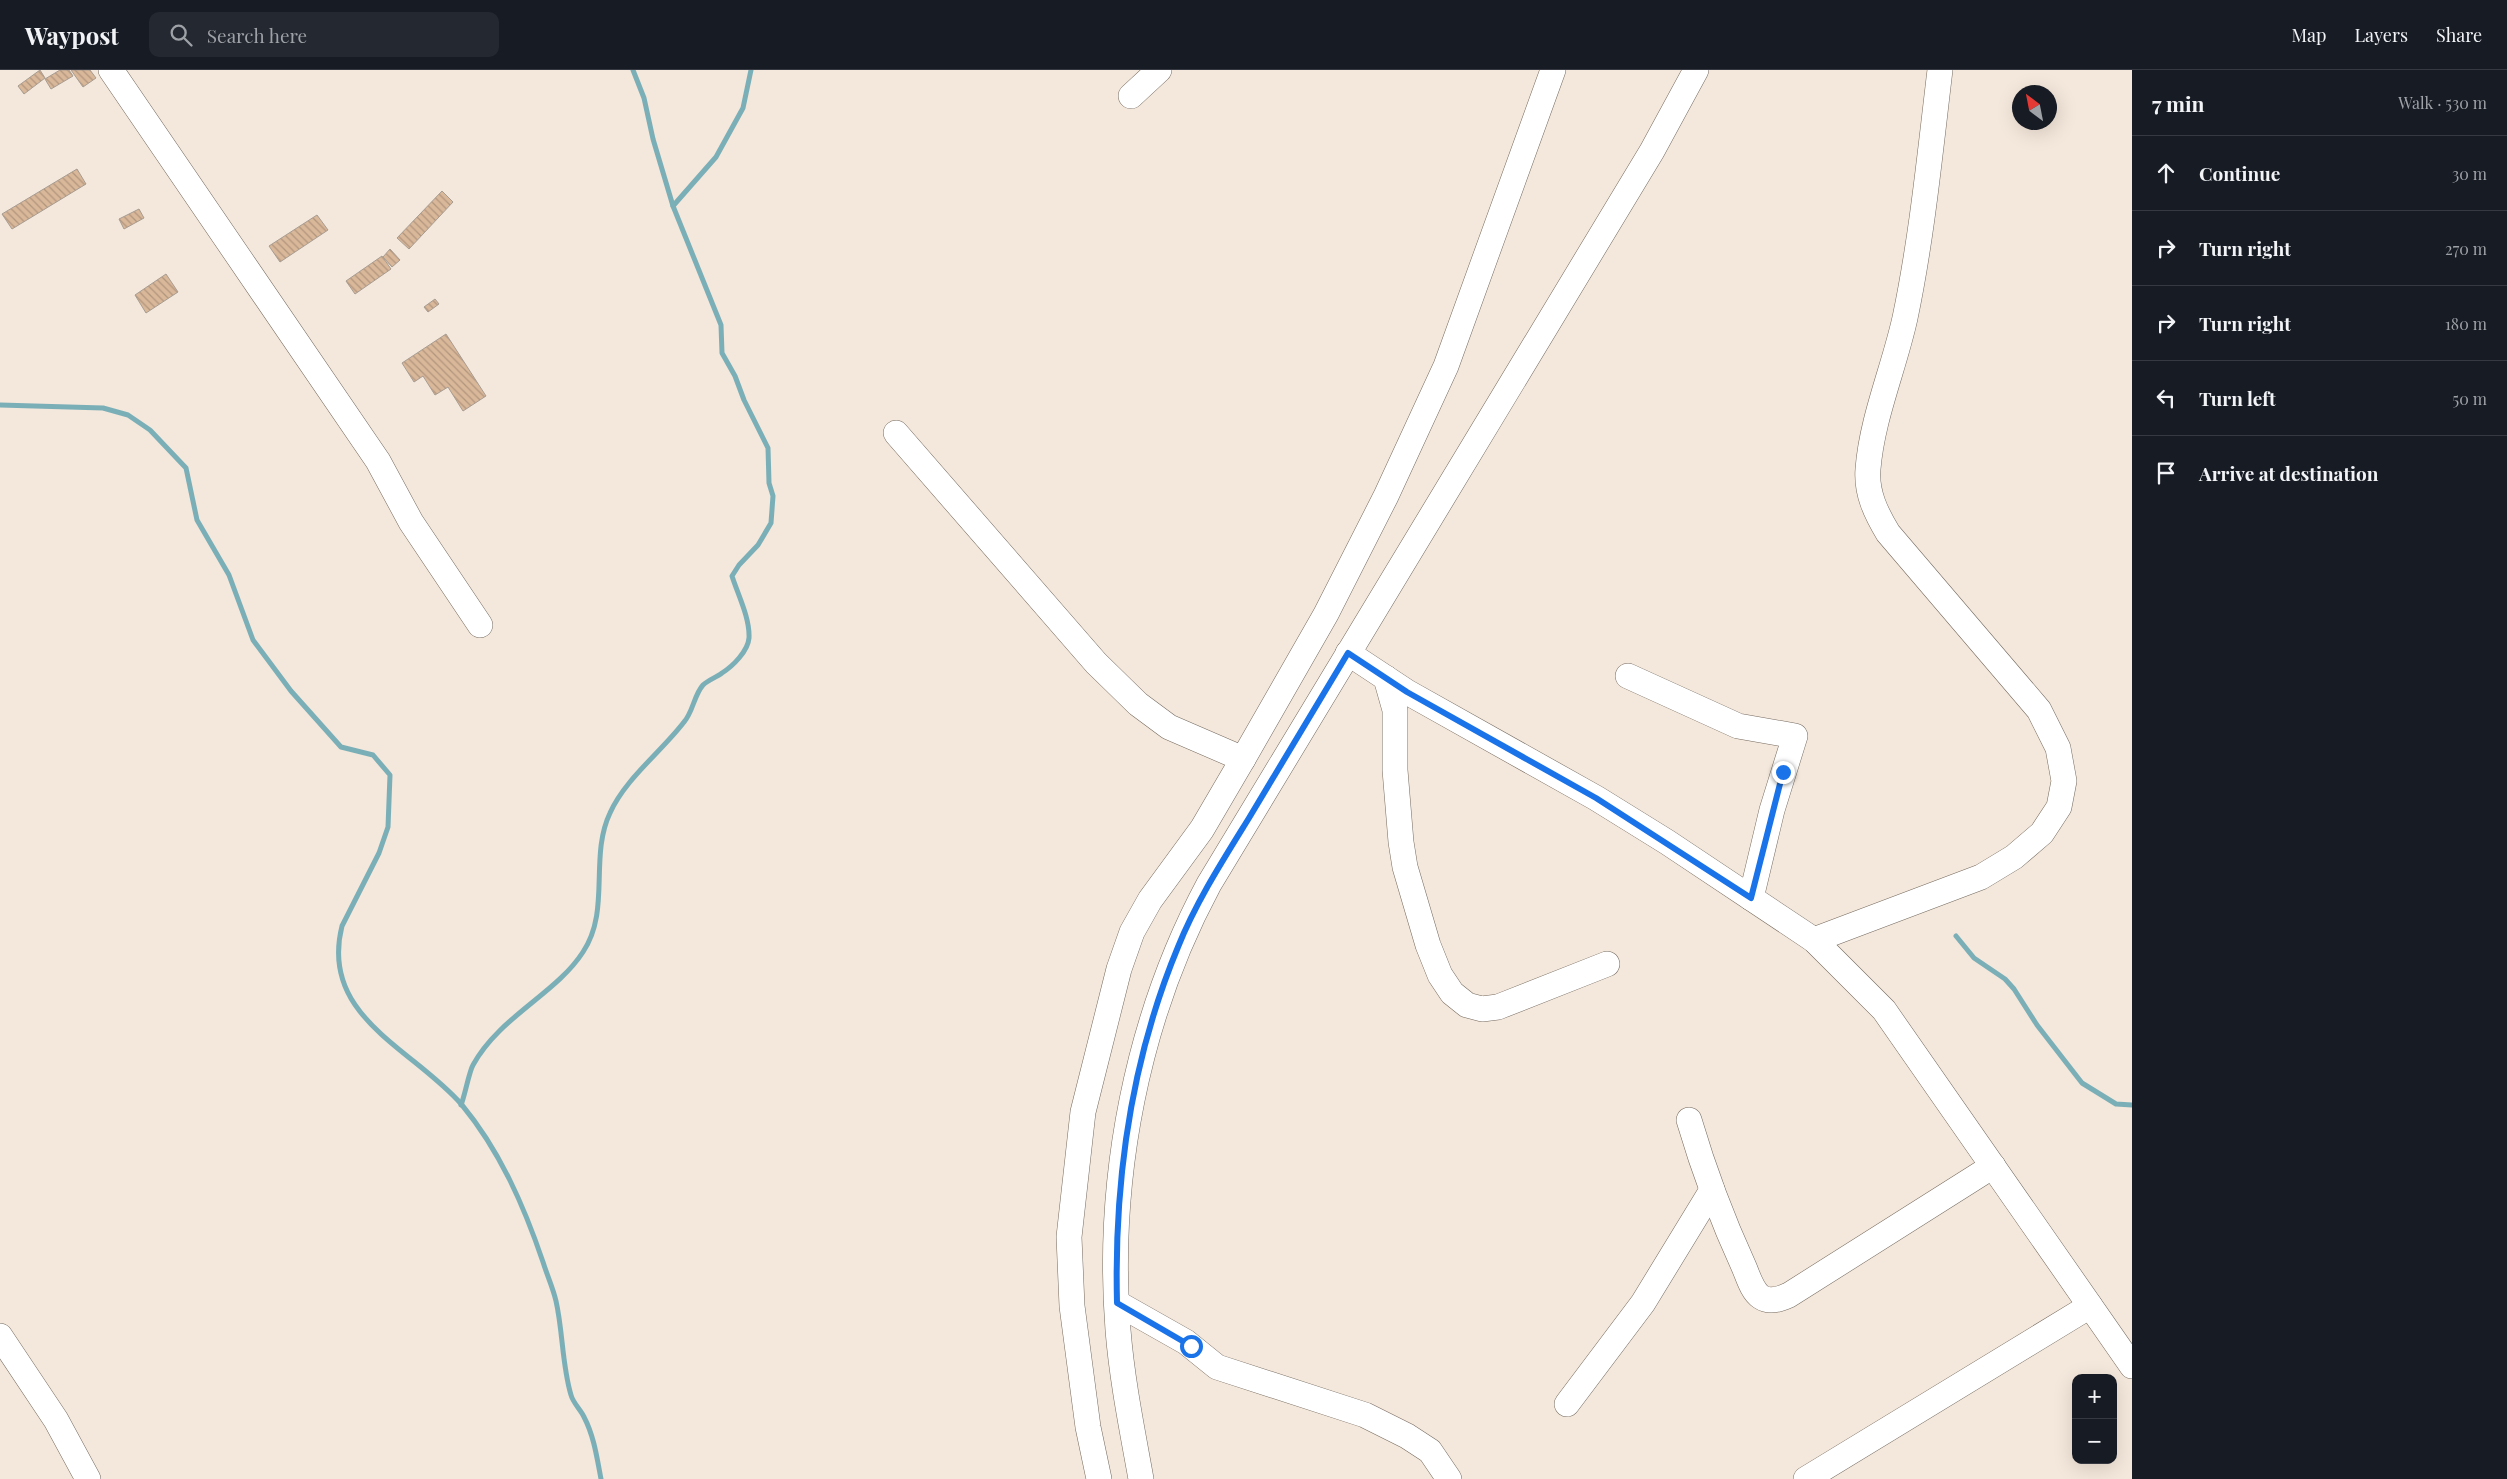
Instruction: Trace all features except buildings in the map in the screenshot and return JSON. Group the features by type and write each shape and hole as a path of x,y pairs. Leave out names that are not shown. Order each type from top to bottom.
{"street":[{"path":"112,70 367,445 411,522 480,625"},
{"path":"1131,96 1158,70"},
{"path":"1098,1479 1088,1427 1073,1315 1069,1237 1083,1112 1114,989 1132,932 1150,900 1202,829 1326,614 1369,530 1446,366 1553,70"},
{"path":"1142,1479 1126,1401 1117,1303 1118,1202 1130,1114 1144,1050 1165,981 1182,939 1209,884 1647,159 1696,70"},
{"path":"1814,940 1981,877 2014,857 2042,833 2059,807 2064,781 2058,748 2040,710 1888,533 1874,508 1870,495 1868,470 1873,440 1905,319 1915,266 1940,70"},
{"path":"896,433 1096,663 1138,704 1169,727 1243,759"},
{"path":"1348,653 1407,692 1596,798 1814,940 1884,1010 2132,1366"},
{"path":"1628,676 1738,726 1795,736 1772,810 1751,898"},
{"path":"1386,678 1395,710 1396,779 1405,867 1428,945 1440,975 1452,993 1467,1005 1482,1009 1498,1007 1607,964"},
{"path":"1689,1120 1712,1190 1756,1293 1769,1300 1790,1295 1993,1166"},
{"path":"1567,1404 1644,1303 1712,1190"},
{"path":"1117,1303 1186,1342 1217,1367 1365,1415 1407,1436 1420,1443 1436,1458 1449,1479"},
{"path":"1806,1479 2090,1306"},
{"path":"0,1336 56,1420 88,1479"}],"waterway":[{"path":"461,1105 473,1065 484,1048 512,1019 558,981 583,952 591,936 596,919 604,830 617,801 634,777 687,718 703,685 731,666 746,648 749,638 748,623 732,576 739,565 758,545 771,523 773,496 769,483 768,448 744,400 735,376 722,353 721,325 673,206 653,139 644,98 633,70"},
{"path":"673,206 716,157 743,108 751,70"},
{"path":"0,405 103,408 128,415 150,430 186,468 197,520 229,575 253,640 291,691 341,747 373,755 390,775 388,827 379,853 342,926 339,958 344,984 357,1008 375,1029 442,1085 462,1105 488,1141 510,1180 528,1220 553,1291 568,1384 572,1398 583,1414 590,1432 601,1479"},
{"path":"1956,936 1974,958 2005,979 2014,989 2037,1025 2082,1083 2116,1104 2132,1105"}],"route":[{"path":"1191,1346 1117,1303 1118,1202 1131,1105 1144,1050 1165,981 1192,915 1348,653 1407,692 1596,798 1667,842 1751,898 1783,772"}]}
